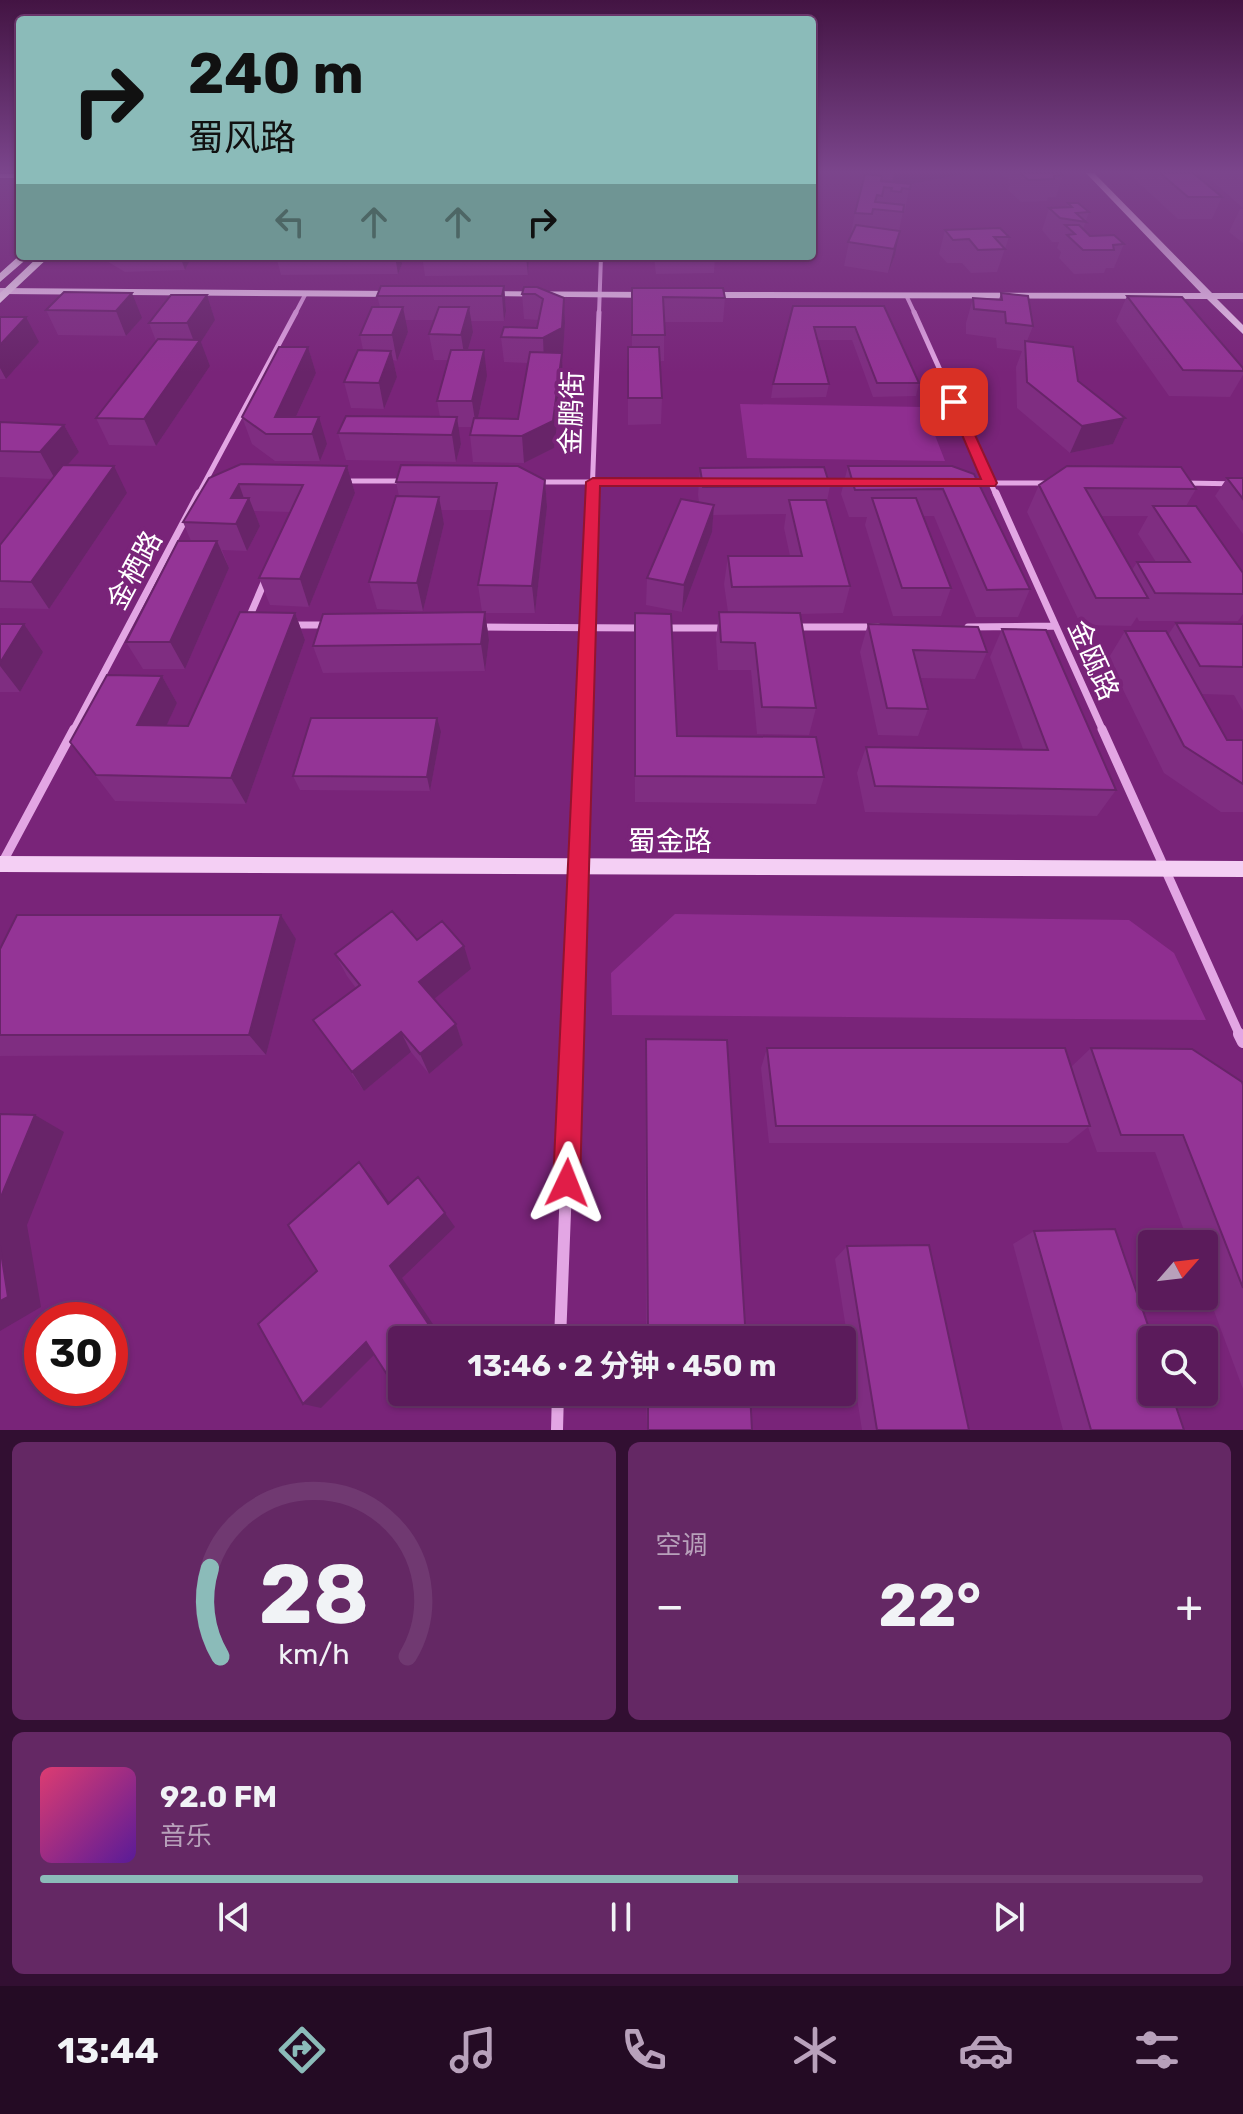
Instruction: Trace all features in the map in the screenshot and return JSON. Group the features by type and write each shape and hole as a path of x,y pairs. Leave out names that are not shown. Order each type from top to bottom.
{"main road":[{"path":"0,279 21,260"},
{"path":"3,293 40,260"}],"street":[{"path":"1156,240 1243,331"},
{"name":"金鹏街","path":"561,1326 601,260"},
{"path":"3,293 414,294"},
{"name":"金栖路","path":"1,865 306,293"},
{"path":"476,294 661,295"},
{"path":"691,295 1243,296"},
{"name":"金瓯路","path":"906,295 1243,1042"},
{"path":"206,481 221,481"},
{"path":"330,481 423,481"},
{"path":"531,482 709,482"},
{"path":"818,482 865,483"},
{"path":"959,483 1053,483"},
{"path":"1180,483 1243,484"},
{"path":"262,625 246,624 270,568"},
{"path":"277,625 339,625"},
{"path":"960,627 1055,626"},
{"path":"463,627 737,628"},
{"path":"785,627 896,627"},
{"name":"蜀金路","path":"1,865 1243,869"},
{"path":"557,1430 558,1406"}],"shaded area":[{"path":"740,404 924,407 945,461 747,458"},
{"path":"675,914 1129,920 1174,953 1206,1020 612,1015 611,973"}],"building":[{"path":"849,240 897,240 894,249 848,242"},
{"path":"970,240 997,240 1005,249 978,250"},
{"path":"1072,240 1119,240 1124,244 1113,245 1114,250 1083,250"},
{"path":"381,286 504,286 502,296 377,296"},
{"path":"524,287 537,287 564,298 562,328 543,338 501,337 504,327 537,328 543,299 535,294 522,294"},
{"path":"632,288 723,288 725,298 663,297 665,335 632,335"},
{"path":"64,292 132,293 116,311 46,310"},
{"path":"1001,293 1028,296 1033,326 1006,323 1005,312 974,309 973,298 1002,300"},
{"path":"171,295 207,295 187,323 149,323"},
{"path":"1127,296 1182,297 1243,371 1183,370"},
{"path":"793,306 884,306 919,383 877,383 855,327 814,327 829,384 773,384"},
{"path":"372,307 403,307 392,335 360,335"},
{"path":"439,307 469,307 461,335 429,334"},
{"path":"0,317 26,317 0,345"},
{"path":"158,339 200,340 144,419 96,418"},
{"path":"1025,341 1073,347 1078,381 1125,418 1082,426 1027,382"},
{"path":"279,347 308,347 275,417 319,417 312,434 266,434 242,417"},
{"path":"628,347 659,347 662,398 628,398"},
{"path":"358,350 391,351 379,383 344,382"},
{"path":"451,350 484,350 472,401 437,401"},
{"path":"530,352 562,353 553,421 522,436 470,435 474,418 518,419"},
{"path":"346,416 457,417 452,435 338,433"},
{"path":"0,422 64,425 40,452 0,451"},
{"path":"241,464 347,466 300,579 259,578 303,485 239,484 231,498 249,498 236,524 183,522 209,478"},
{"path":"63,465 114,466 31,582 0,581 0,545"},
{"path":"401,465 518,466 545,480 532,586 478,585 497,483 396,482"},
{"path":"848,466 952,466 974,474 1030,589 987,590 943,489 855,490"},
{"path":"1067,466 1181,467 1196,489 1085,488 1148,598 1096,598 1039,485"},
{"path":"824,467 830,486 703,487 700,468"},
{"path":"1227,478 1243,478 1243,499"},
{"path":"396,496 439,497 417,583 369,582"},
{"path":"872,498 916,498 951,588 902,588"},
{"path":"681,499 714,505 684,585 647,578"},
{"path":"789,500 826,500 850,586 732,587 728,556 802,556"},
{"path":"1153,506 1196,506 1243,573 1243,594 1155,593 1137,562 1190,562"},
{"path":"178,541 217,541 170,642 126,642"},
{"path":"240,612 295,613 231,778 96,775 70,742 107,675 162,676 137,725 188,726"},
{"path":"485,612 481,644 313,646 323,614"},
{"path":"719,612 800,613 816,708 762,707 755,643 721,642"},
{"path":"635,613 671,614 677,736 816,737 824,777 635,776"},
{"path":"1176,623 1243,624 1243,667 1200,666"},
{"path":"0,624 24,624 0,663"},
{"path":"868,624 978,627 987,652 913,650 928,709 887,708"},
{"path":"1002,629 1046,630 1116,790 875,786 866,747 1048,750"},
{"path":"1125,631 1166,631 1227,740 1243,740 1243,784 1184,746"},
{"path":"311,718 437,718 427,777 293,776"},
{"path":"392,911 417,940 442,921 464,946 419,982 456,1024 420,1054 401,1032 352,1072 313,1020 360,985 335,954"},
{"path":"17,915 281,915 249,1035 0,1035 0,949"},
{"path":"646,1039 727,1040 745,1326 648,1326"},
{"path":"767,1048 1065,1048 1090,1126 776,1126"},
{"path":"1091,1048 1192,1049 1242,1082 1243,1288 1183,1135 1121,1135"},
{"path":"0,1114 35,1115 0,1199"},
{"path":"359,1162 388,1204 418,1177 445,1213 390,1266 430,1326 388,1326 388,1376 366,1342 303,1404 258,1324 317,1271 288,1225"},
{"path":"1115,1229 1138,1296 1138,1310 1143,1310 1148,1326 1138,1326 1138,1406 1176,1406 1184,1430 1091,1430 1034,1231"},
{"path":"929,1245 969,1430 877,1430 847,1246"},
{"path":"0,1246 8,1297 0,1301"},
{"path":"648,1406 751,1406 752,1430 648,1430"}],"route":[{"path":"567,1183 593,482 990,483 954,402"}]}
